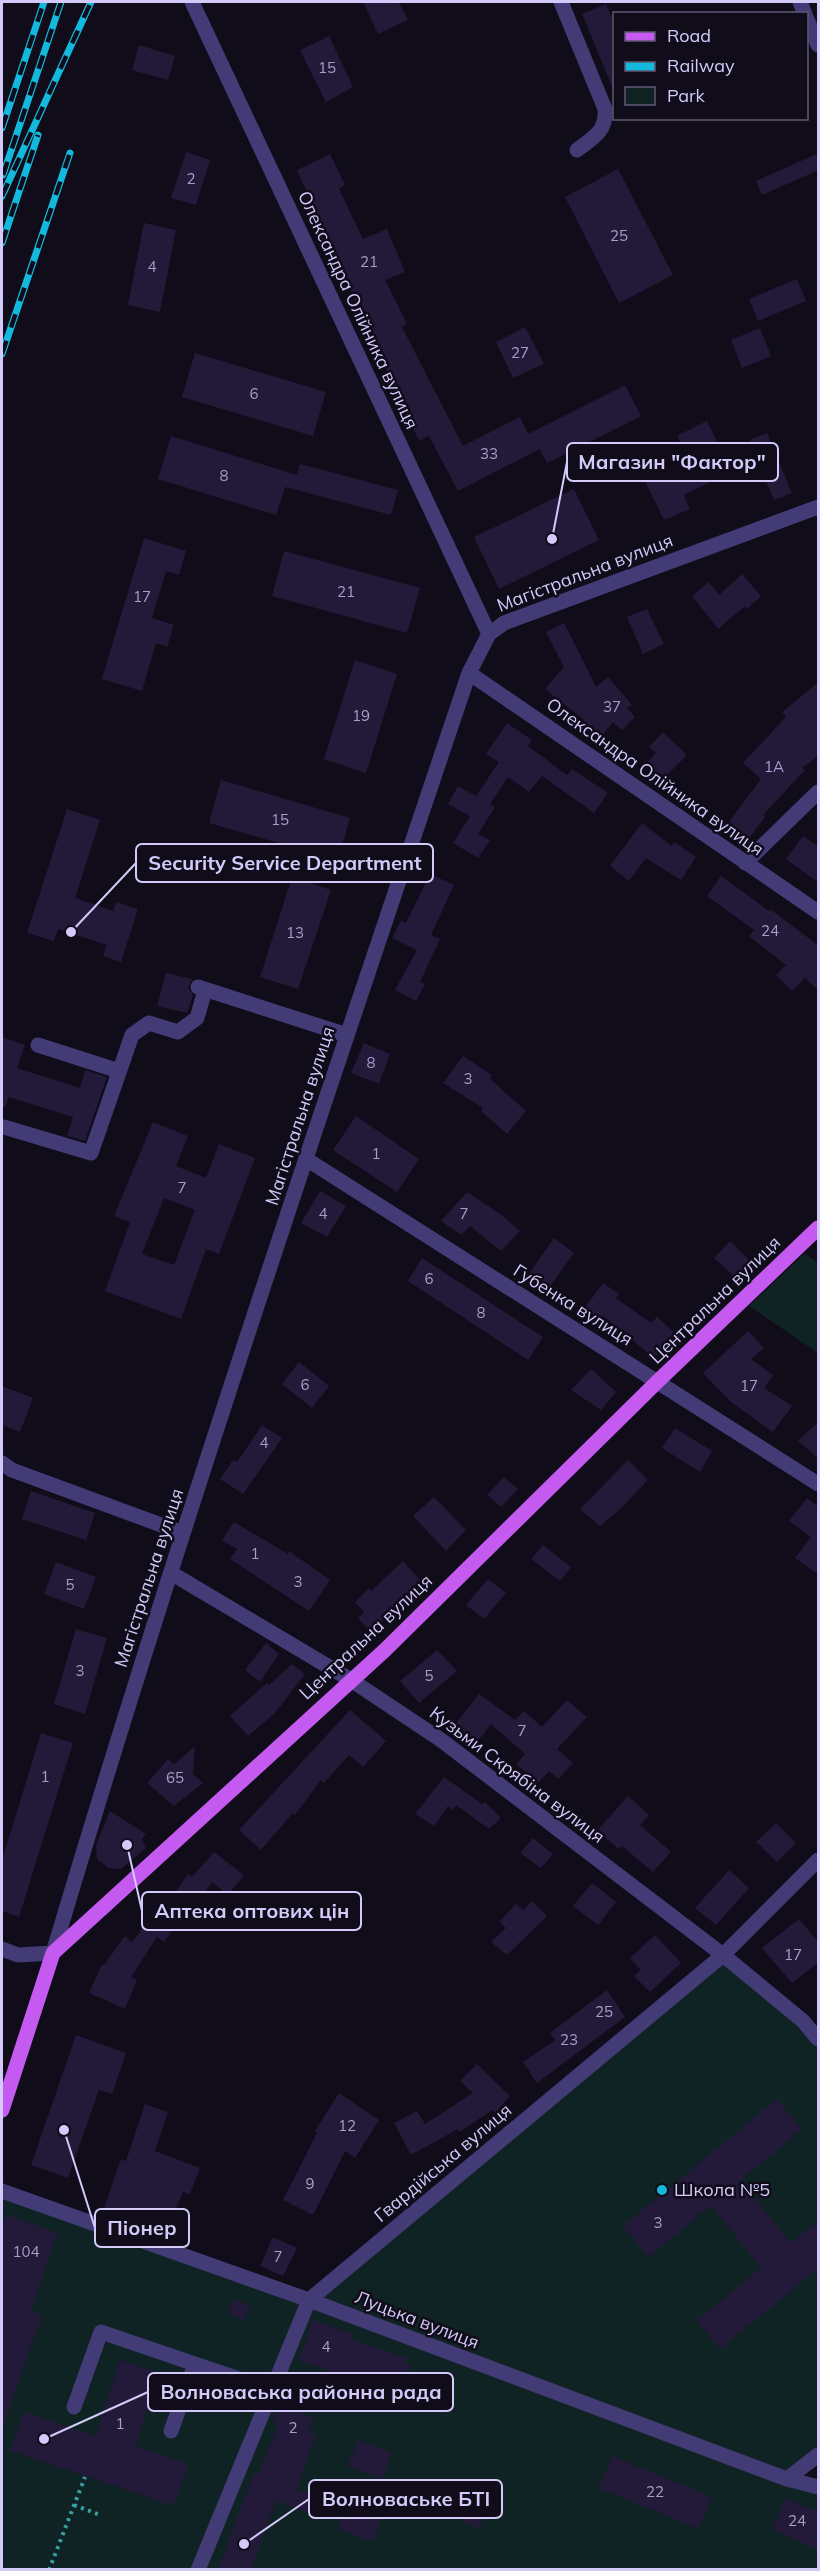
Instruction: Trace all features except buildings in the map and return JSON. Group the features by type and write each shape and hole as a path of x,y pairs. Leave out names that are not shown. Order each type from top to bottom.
{"main road":[{"name":"Центральна вулиця","path":"2,2110 53,1953 385,1650 657,1382 819,1228"}],"street":[{"name":"Олександра Олійника вулиця","path":"192,2 489,634"},
{"path":"561,2 605,109 606,121 600,132 576,150"},
{"path":"810,17 819,45"},
{"name":"Магістральна вулиця","path":"53,1953 183,1533 306,1159 469,673 489,634 504,623 819,507"},
{"name":"Олександра Олійника вулиця","path":"469,673 819,912"},
{"path":"745,863 819,792"},
{"path":"4,1127 91,1153 132,1035 150,1023 178,1032 196,1018 201,988 348,1035"},
{"path":"38,1045 119,1071"},
{"name":"Губенка вулиця","path":"306,1159 819,1484"},
{"path":"2,1463 12,1470 183,1533"},
{"name":"Кузьми Скрябіна вулиця","path":"171,1572 351,1680 441,1740 723,1955 803,2021 819,2039"},
{"name":"Гвардійська вулиця","path":"198,2570 309,2300 723,1955 819,1860"},
{"path":"2,1949 18,1954 53,1953"},
{"name":"Луцька вулиця","path":"2,2191 309,2300 787,2479 819,2487"},
{"path":"74,2407 101,2332 272,2390"},
{"path":"171,2431 195,2364"},
{"path":"787,2479 819,2455"}],"path":[{"path":"49,2570 85,2476"},
{"path":"74,2505 100,2515"}],"green space":[{"path":"805,1253 818,1263 818,1353 749,1306"},
{"path":"723,1955 818,2039 818,2455 787,2479 818,2487 818,2569 2,2570 2,2191 309,2300"}],"railway":[{"path":"2,128 44,2"},
{"path":"3,175 61,2"},
{"path":"2,196 91,2"},
{"path":"2,243 38,135"},
{"path":"2,354 70,153"}],"place":[{"name":"Магазин \"Фактор\"","path":"552,539"},
{"name":"Security Service Department","path":"71,932"},
{"name":"Аптека оптових цін","path":"127,1845"},
{"name":"Піонер","path":"64,2130"},
{"name":"Школа №5","path":"662,2190"},
{"name":"Волноваська районна рада","path":"44,2439"},
{"name":"Волноваське БТІ","path":"244,2544"}]}
